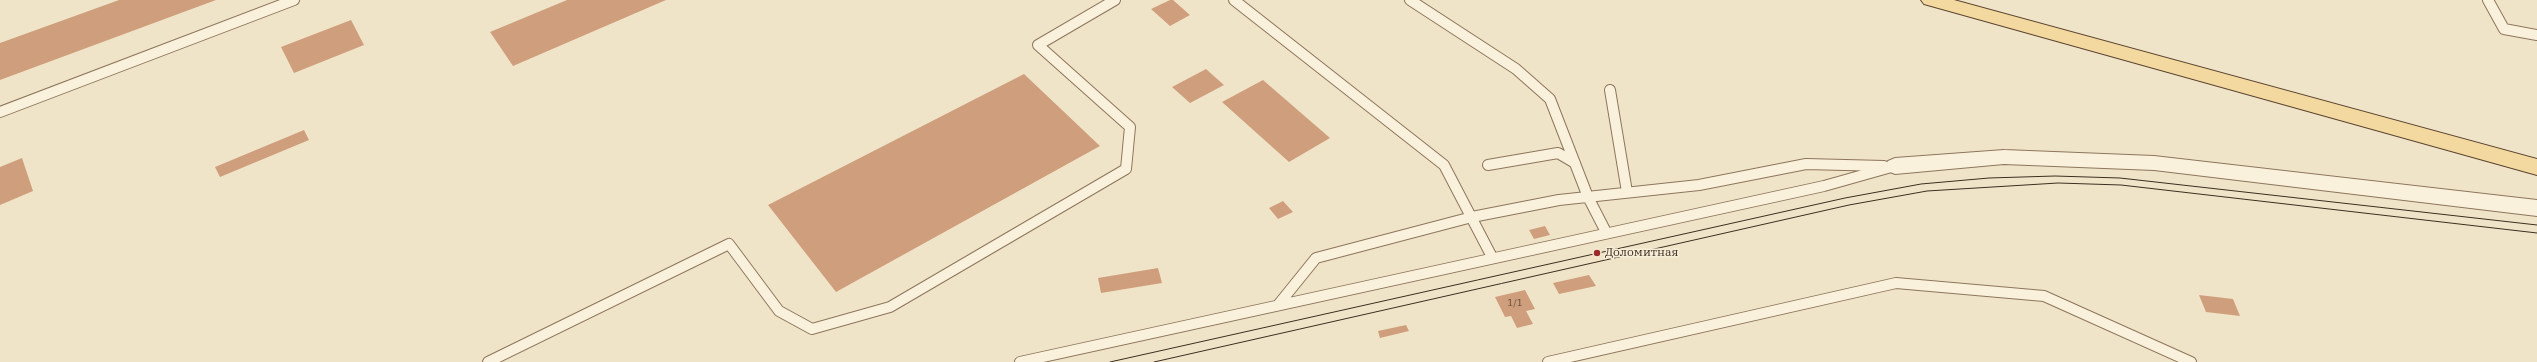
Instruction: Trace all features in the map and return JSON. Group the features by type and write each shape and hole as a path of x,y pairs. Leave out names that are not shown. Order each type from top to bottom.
{"main road":[{"path":"1932,0 2535,168"}],"street":[{"path":"1895,166 2004,156 2154,163 2537,208"}],"lane":[{"path":"0,112 294,0"},
{"path":"488,362 728,244 779,311 812,329 890,306 903,299 1126,169 1130,127 1038,45 1115,0"},
{"path":"1234,0 1444,166 1492,257"},
{"path":"1410,0 1516,69 1550,100 1588,197 1606,232"},
{"path":"2488,0 2504,29 2537,35"},
{"path":"1610,90 1627,192"},
{"path":"1488,165 1558,153 1575,163"},
{"path":"1278,305 1316,258 1472,217 1559,200 1700,185 1806,164 1895,166"},
{"path":"1020,362 1606,232 1824,186 1895,166"},
{"path":"1548,362 1896,283 2044,296 2191,362"}],"building":[{"path":"119,0 216,0 0,80 0,43"},
{"path":"567,0 666,0 513,66 490,32"},
{"path":"1173,0 1190,15 1170,26 1151,9"},
{"path":"351,20 364,45 294,73 281,47"},
{"path":"1206,69 1224,85 1190,103 1172,87"},
{"path":"1024,74 1100,146 836,292 768,205"},
{"path":"1263,80 1330,138 1289,162 1222,102"},
{"path":"304,130 309,140 220,177 215,167"},
{"path":"22,158 33,191 0,205 0,167"},
{"path":"1283,201 1293,212 1278,219 1269,208"},
{"path":"1545,226 1550,235 1534,239 1529,230"},
{"path":"1158,268 1162,283 1101,293 1098,278"},
{"path":"1589,275 1596,286 1559,294 1553,283"},
{"path":"1525,290 1535,309 1526,311 1533,324 1517,328 1511,316 1505,317 1495,297"},
{"path":"2199,295 2233,299 2240,316 2206,312"},
{"path":"1406,325 1409,331 1380,338 1378,331"}],"tram line":[{"path":"1110,362 1845,198 1921,184 1989,178 2055,176 2120,178 2537,225"},
{"path":"1154,362 1849,205 1927,191 2058,183 2121,185 2537,233"}],"place":[{"name":"Доломитная","path":"1597,253"}]}
